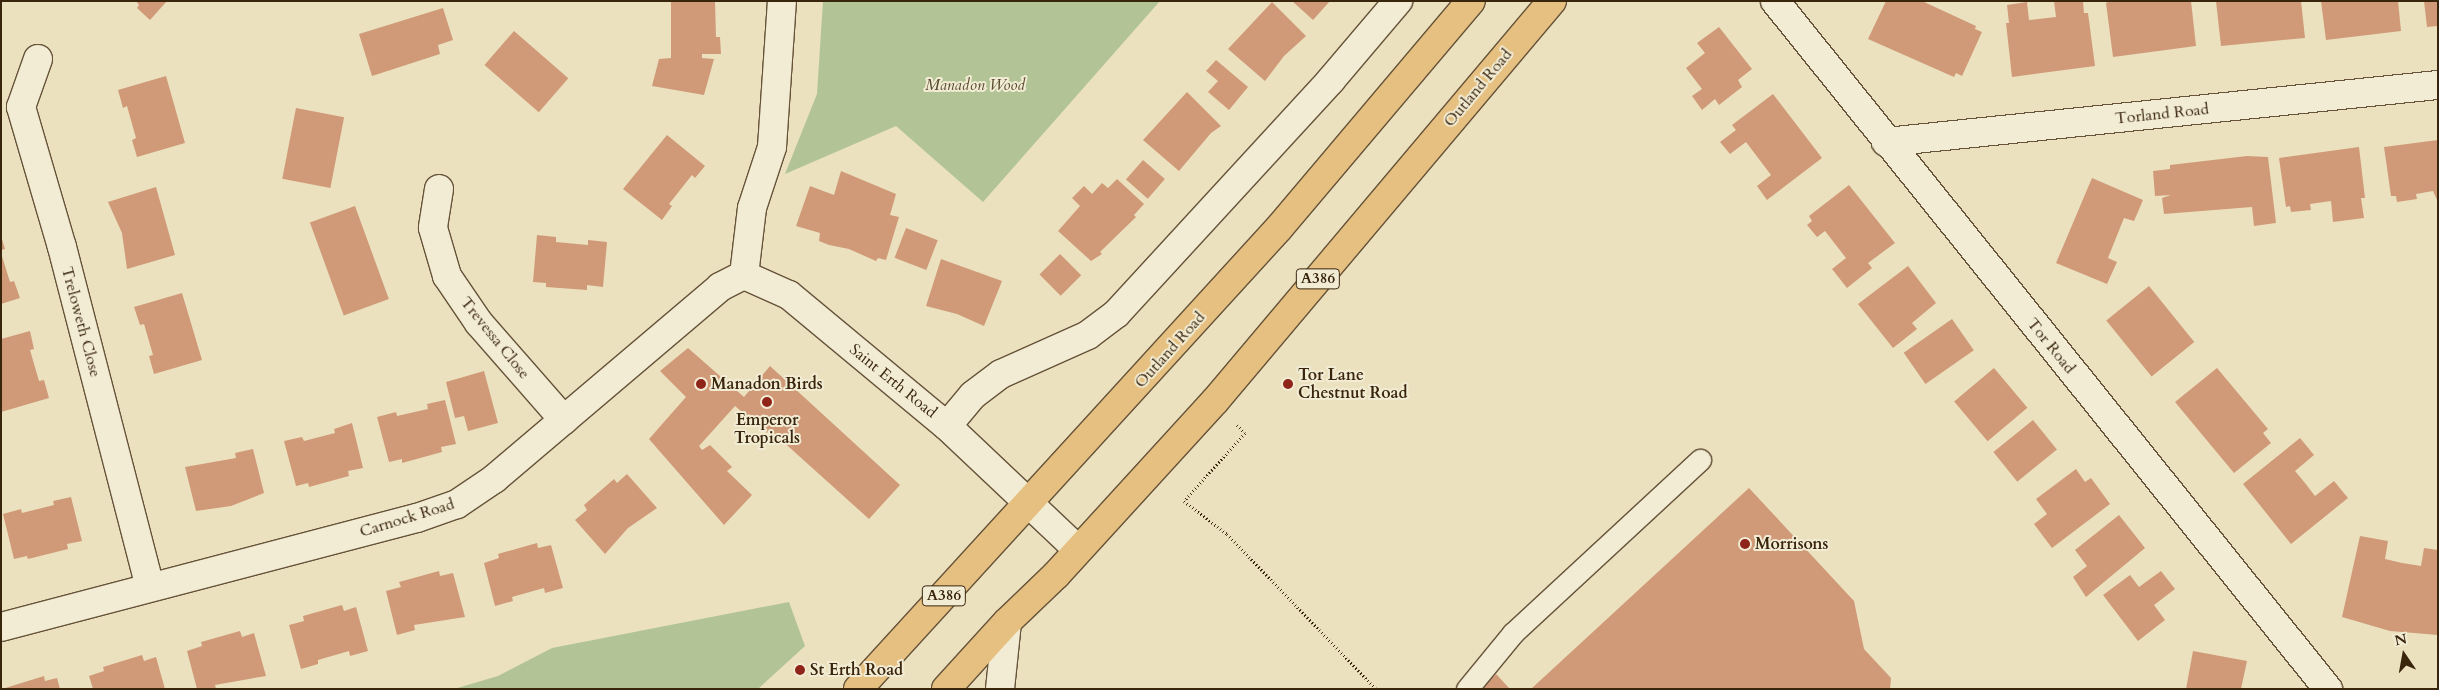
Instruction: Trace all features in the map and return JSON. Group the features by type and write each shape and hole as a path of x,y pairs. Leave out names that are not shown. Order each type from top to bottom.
{"main road":[{"name":"Outland Road","path":"858,689 1029,504 1279,228 1471,1"},
{"name":"Outland Road","path":"946,689 1007,622 1078,550 1215,401 1552,1"}],"street":[{"path":"744,275 752,208 772,147 782,1"},
{"path":"947,426 973,395 1001,374 1088,335 1117,312 1331,80 1398,1"},
{"name":"Tor Road","path":"1775,1 1886,142 2328,689"},
{"name":"Treloweth Close","path":"38,59 21,107 62,247 150,587"},
{"name":"Torland Road","path":"1886,142 2438,85"},
{"name":"Trevessa Close","path":"439,189 433,228 447,276 479,323 564,420"},
{"name":"Carnock Road","path":"1,627 417,518 457,504 494,478 720,288 744,275"},
{"name":"Saint Erth Road","path":"744,275 788,295 947,426 1078,550"},
{"path":"1000,689 1007,622"}],"lane":[{"path":"1467,689 1513,633 1700,460"}],"path":[{"path":"1215,401 1245,433 1184,501 1227,534 1376,689"}],"green space":[{"name":"Manadon Wood","path":"823,1 1160,1 983,202 896,126 785,174 817,94"},
{"path":"789,602 805,646 758,689 454,689 498,676 552,648"}],"building":[{"path":"136,1 167,1 150,20 137,8 139,5"},
{"path":"671,1 715,1 716,37 720,37 721,54 702,54 702,58 714,59 704,95 652,86 659,59 671,58"},
{"path":"1292,1 1330,1 1313,20"},
{"path":"1886,1 1922,1 1976,26 1975,29 1982,32 1962,76 1956,73 1954,77 1868,39"},
{"path":"2054,1 2083,1 2084,13 2088,13 2095,66 2012,77 2006,23 2009,23 2007,5 2027,2 2029,20 2056,17"},
{"path":"2110,1 2191,1 2196,46 2113,57 2106,3"},
{"path":"2216,1 2301,1 2305,38 2221,46"},
{"path":"2321,1 2398,1 2401,31 2326,40"},
{"path":"2424,1 2438,1 2438,26 2427,27"},
{"path":"1272,2 1306,36 1284,56 1265,81 1228,49"},
{"path":"443,8 453,40 438,45 440,54 372,76 359,34"},
{"path":"1719,27 1752,69 1738,80 1742,87 1719,105 1715,99 1702,110 1692,96 1702,89 1686,68 1705,53 1697,43"},
{"path":"514,31 568,78 539,112 484,65"},
{"path":"1216,60 1248,87 1229,110 1208,92 1218,81 1206,71"},
{"path":"166,76 185,143 137,157 132,140 136,138 127,106 123,108 118,90"},
{"path":"1187,92 1221,126 1211,133 1179,171 1143,140"},
{"path":"1773,94 1822,158 1767,200 1757,186 1771,175 1746,142 1730,154 1720,142 1736,130 1732,125"},
{"path":"296,108 344,117 330,188 282,179"},
{"path":"667,135 705,166 695,178 692,175 669,204 672,206 662,220 623,189"},
{"path":"2438,140 2438,202 2433,191 2416,194 2417,199 2397,202 2396,196 2391,196 2384,147"},
{"path":"2359,147 2365,198 2361,198 2364,218 2333,222 2331,201 2310,204 2311,210 2291,212 2290,206 2286,207 2279,158"},
{"path":"2247,156 2268,157 2276,223 2254,226 2252,207 2164,214 2162,198 2171,195 2155,196 2153,171 2170,169 2170,165"},
{"path":"1143,160 1165,179 1148,199 1126,180"},
{"path":"841,171 896,194 890,215 899,217 886,260 878,258 876,261 849,249 829,245 819,241 820,233 796,226 810,186 834,195"},
{"path":"2092,178 2143,200 2134,221 2124,218 2108,258 2117,262 2107,284 2056,263"},
{"path":"1117,179 1144,204 1134,215 1136,217 1100,252 1102,254 1091,261 1058,231 1080,206 1072,198 1084,186 1092,194 1102,183 1108,188"},
{"path":"1849,185 1895,243 1868,263 1872,268 1847,288 1832,269 1846,258 1825,231 1817,237 1807,225 1812,221 1809,216"},
{"path":"156,187 175,255 127,269 122,233 108,202"},
{"path":"355,206 389,299 344,315 310,222"},
{"path":"906,228 938,240 926,270 895,258"},
{"path":"537,235 556,237 556,242 588,245 588,240 607,242 603,287 587,285 587,290 546,287 546,283 533,282"},
{"path":"1,236 5,249 1,250"},
{"path":"1,253 10,282 14,281 20,298 1,304"},
{"path":"1060,254 1081,275 1061,296 1039,275"},
{"path":"941,259 1002,281 984,326 957,314 926,306"},
{"path":"1908,266 1936,303 1912,323 1917,329 1893,348 1858,304"},
{"path":"2149,286 2194,342 2152,377 2106,321"},
{"path":"182,293 202,360 154,374 149,356 153,355 144,324 140,325 134,307"},
{"path":"1952,319 1974,350 1925,384 1904,353"},
{"path":"30,331 34,349 30,350 39,381 44,380 49,398 1,412 1,339"},
{"path":"688,348 744,397 770,366 900,485 869,519 769,429 767,433 735,406 699,446 702,450 710,445 732,467 727,471 752,495 724,525 649,439 686,397 660,371"},
{"path":"1994,368 2027,408 1988,441 1954,401"},
{"path":"2217,368 2268,429 2263,433 2271,443 2234,473 2175,402"},
{"path":"484,371 498,423 468,431 464,416 455,418 446,382"},
{"path":"445,400 456,444 441,447 442,452 402,463 402,459 389,462 377,417 396,412 397,416 428,409 427,404"},
{"path":"2033,420 2057,450 2017,482 1993,452"},
{"path":"352,423 363,468 348,471 349,476 309,487 308,483 296,486 284,441 302,437 304,441 335,433 334,429"},
{"path":"2300,438 2314,455 2295,471 2315,496 2334,481 2348,498 2291,544 2243,484"},
{"path":"253,449 264,493 231,506 196,511 185,467 236,458 235,453"},
{"path":"2076,469 2085,482 2091,478 2110,504 2052,548 2034,524 2047,514 2036,499"},
{"path":"627,474 657,508 628,528 605,554 575,520 587,510 584,505 614,479 617,483"},
{"name":"Morrisons","path":"1749,488 1854,601 1864,649 1891,678 1890,689 1531,689"},
{"path":"71,497 82,541 67,544 68,549 28,559 27,556 14,559 3,514 21,509 22,513 54,505 53,501"},
{"path":"2119,515 2145,548 2086,597 2073,577 2087,566 2075,550"},
{"path":"2360,536 2388,541 2385,559 2402,563 2421,566 2424,548 2438,550 2438,635 2390,631 2342,617"},
{"path":"537,543 538,548 551,545 563,588 545,593 544,588 512,597 513,601 495,606 484,563 499,558 498,554"},
{"path":"439,571 440,576 453,573 465,617 414,625 415,630 397,635 386,591 401,587 399,582"},
{"path":"2161,571 2175,589 2154,605 2165,620 2138,641 2103,595 2130,575 2139,587"},
{"path":"342,605 344,611 356,607 368,651 350,656 349,651 318,660 318,664 301,669 289,625 304,621 303,616"},
{"path":"240,631 242,637 254,633 266,676 215,685 216,689 197,689 187,651 202,646 201,642"},
{"path":"2193,651 2247,661 2241,689 2186,689"},
{"path":"142,655 144,661 156,657 165,689 93,689 89,676 104,671 103,667"},
{"path":"1496,674 1510,689 1480,689"},
{"path":"44,676 45,681 57,678 60,689 2,689"}],"place":[{"name":"Manadon Birds","path":"701,384"},
{"name":"Tor Lane Chestnut Road","path":"1288,384"},
{"name":"Emperor Tropicals","path":"767,402"},
{"name":"Morrisons","path":"1745,544"},
{"name":"St Erth Road","path":"800,670"}]}
